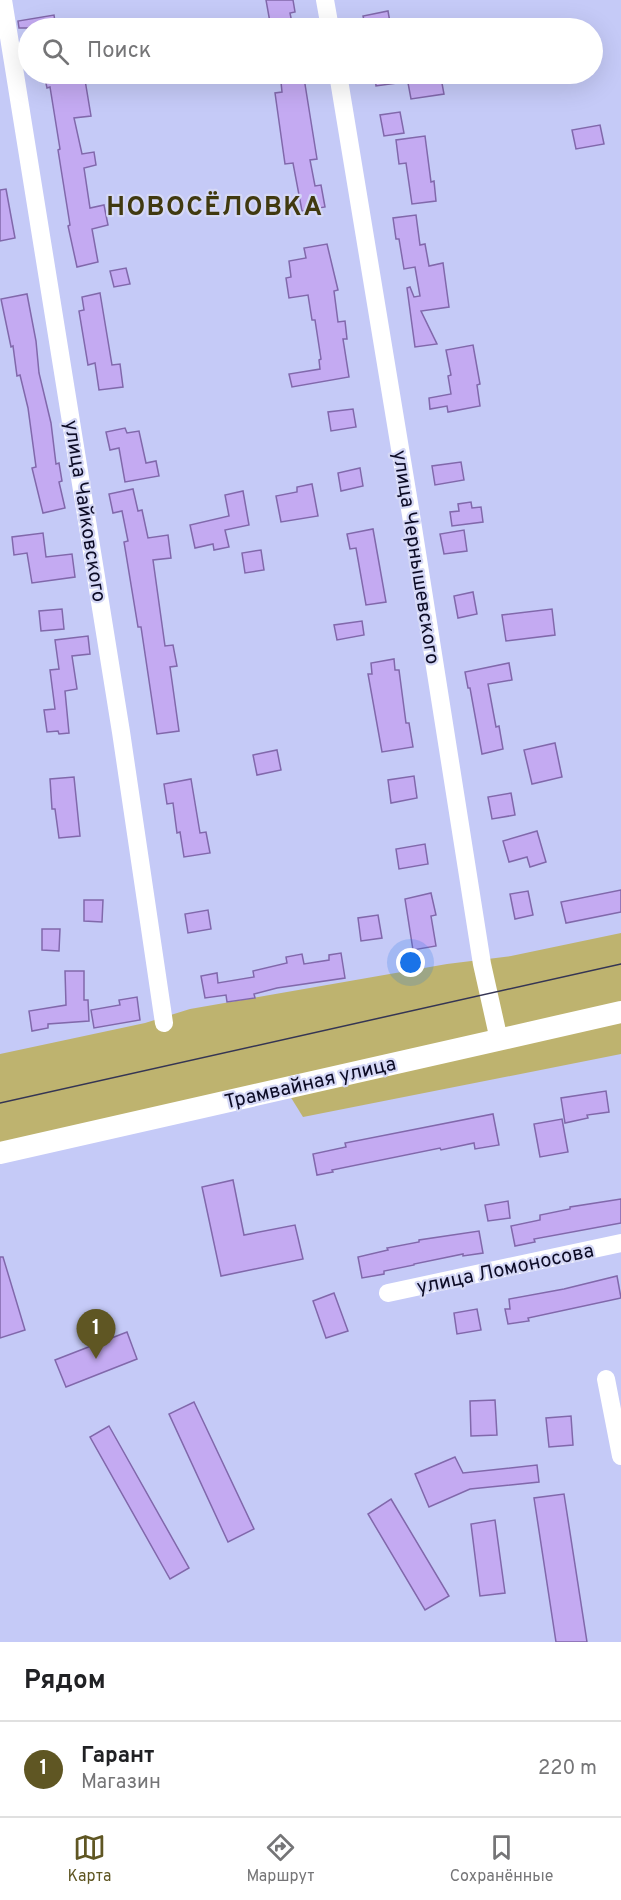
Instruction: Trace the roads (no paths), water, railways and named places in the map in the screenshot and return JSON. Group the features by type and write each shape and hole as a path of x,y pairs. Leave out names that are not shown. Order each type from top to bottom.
{"main road":[{"name":"Трамвайная улица","path":"0,1153 621,1012"}],"street":[{"name":"улица Чайковского","path":"3,0 119,720 164,1023"},
{"path":"325,0 328,18"},
{"name":"улица Чернышевского","path":"340,84 482,964 499,1040"},
{"name":"улица Ломоносова","path":"388,1293 621,1243"},
{"path":"606,1378 621,1456"}],"tram line":[{"path":"0,1103 621,964"}],"place":[{"name":"Гарант","path":"96,1359"}],"district":[{"name":"НОВОСЁЛОВКА","path":"215,206"}]}
